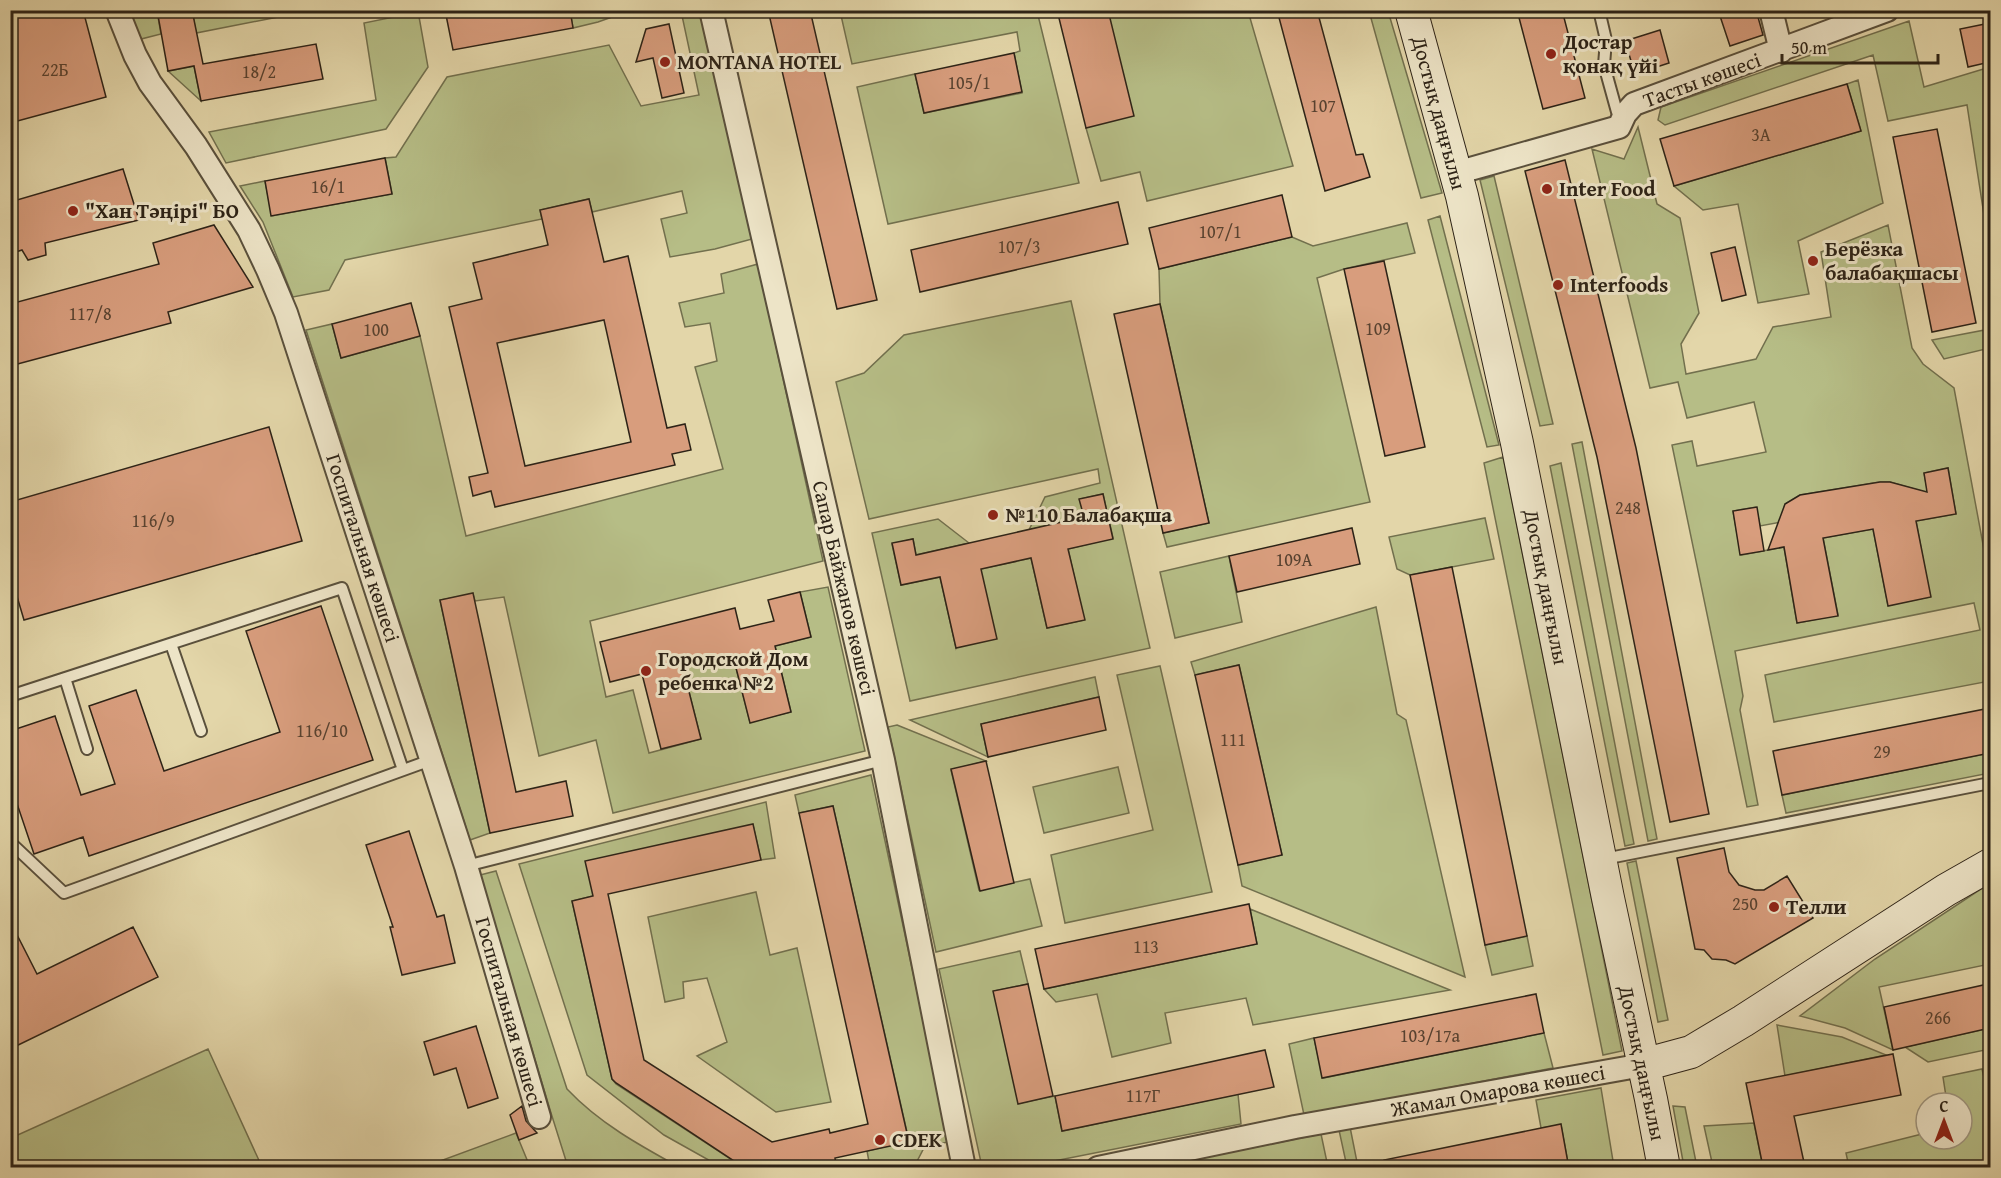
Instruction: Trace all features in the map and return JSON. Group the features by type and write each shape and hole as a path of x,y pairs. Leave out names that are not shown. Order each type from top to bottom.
{"main road":[{"name":"Достық даңғылы","path":"1411,10 1456,173 1517,443 1664,1167"},
{"name":"Жамал Омарова көшесі","path":"1643,1065 1691,1052 1946,890 1990,865"}],"street":[{"name":"Госпитальная көшесі","path":"117,10 135,56 150,83 216,176 249,230 268,270 300,352 466,866 539,1117"},
{"name":"Сапар Байжанов көшесі","path":"711,10 883,760 964,1167"},
{"path":"1771,10 1781,51"},
{"name":"Тасты көшесі","path":"1456,173 1619,127 1625,114 1634,104 1887,10"},
{"name":"Жамал Омарова көшесі","path":"1098,1167 1296,1127 1643,1065"}],"lane":[{"path":"1599,10 1606,40 1604,65 1617,112"},
{"path":"10,696 342,588 403,770"},
{"path":"171,644 201,730"},
{"path":"65,678 87,748"},
{"path":"10,840 64,893 431,760"},
{"path":"466,866 883,760"},
{"path":"1600,859 1990,783"}],"green space":[{"path":"192,10 309,11 196,33"},
{"path":"129,11 157,11 161,34 141,39"},
{"path":"393,11 418,11 428,67 386,129 226,163 209,132 376,100 364,23 394,17"},
{"path":"570,11 629,11 573,28"},
{"path":"681,11 700,11 752,239 715,249 670,257 661,219 687,213 682,191 592,212 589,199 540,210 542,219 345,260 329,290 293,297 263,222 240,186 265,181 272,216 392,194 385,158 396,157 447,77 609,45 641,106 699,95"},
{"path":"840,11 1037,11 1079,183 888,224 857,87 915,74 924,113 1022,93 1014,53 1020,51 1017,32 852,64"},
{"path":"1108,11 1248,11 1293,166 1147,201 1140,172 1101,181 1086,128"},
{"path":"1369,11 1388,11 1442,193 1421,198"},
{"path":"1909,21 1924,87 1990,67 1990,254 1967,105 1888,121 1873,55 1665,125 1658,120 1661,107"},
{"path":"194,66 201,101 168,71"},
{"path":"1858,80 1883,203 1798,241 1809,294 1758,303 1738,204 1703,210 1674,186 1861,131 1847,84"},
{"path":"1638,127 1657,204 1680,218 1699,313 1681,344 1686,374 1756,359 1773,327 1831,317 1821,252 1888,225 1912,348 1923,364 1954,388 1990,582 1990,681 1774,722 1765,675 1980,630 1974,603 1735,651 1743,696 1740,710 1758,805 1747,807 1672,445 1692,441 1697,466 1766,452 1754,402 1687,418 1678,382 1650,388 1592,149 1624,159","holes":["1948,468 1956,514 1916,521 1930,597 1888,605 1873,529 1823,538 1838,615 1797,623 1784,547 1741,555 1733,511 1756,507 1760,526 1781,522 1785,504 1800,495 1880,482 1890,482 1928,493 1924,473"]},
{"path":"1494,176 1553,424 1540,426 1480,180"},
{"path":"1440,216 1499,445 1487,447 1428,220"},
{"path":"1407,223 1415,253 1344,269 1317,278 1370,502 1167,547 1163,533 1209,523 1160,304 1159,269 1292,237 1313,246"},
{"path":"758,264 823,561 590,621 606,697 633,690 649,753 701,739 683,668 733,656 750,722 791,712 775,646 811,637 800,592 828,587 865,751 613,813 596,740 539,756 504,597 475,601 473,594 440,600 490,833 470,840 306,330 332,324 341,358 420,336 466,536 723,469 695,367 717,361 710,323 685,327 679,303 724,293 721,274"},
{"name":"№110 Балабақша","path":"1071,301 1150,648 910,701 872,533 938,519 969,543 916,555 913,539 892,544 901,585 940,577 956,648 981,569 1031,558 1047,628 1084,620 1068,549 1113,538 1103,494 1080,499 1084,517 1029,530 1045,497 1100,483 1098,469 869,519 836,382 864,373 904,335"},
{"path":"1990,329 1990,348 1944,359 1932,340"},
{"path":"1582,442 1657,839 1648,841 1572,444"},
{"path":"1503,457 1622,1051 1603,1055 1484,463"},
{"path":"1561,463 1634,844 1625,846 1550,466"},
{"path":"1485,518 1494,559 1410,575 1397,569 1389,537"},
{"path":"1229,556 1242,622 1175,638 1160,572"},
{"path":"1376,607 1397,714 1406,720 1465,977 1242,886 1238,865 1282,855 1239,665 1195,675 1191,662"},
{"path":"1160,666 1212,892 1065,923 1051,855 1153,830 1117,675"},
{"path":"1095,677 1099,697 981,724 988,757 910,720"},
{"path":"897,725 986,761 951,770 979,890 1030,879 1042,926 936,952 888,727"},
{"path":"1990,753 1990,773 1786,813 1782,795"},
{"path":"1118,767 1129,813 1044,833 1033,787"},
{"path":"871,775 949,1142 925,1146 914,1167 870,1167 867,1151 909,1141 833,806 799,813 795,795"},
{"path":"766,802 775,858 761,860 753,825 593,896 572,901 612,1079 616,1084 743,1167 721,1167 664,1135 587,1075 519,864"},
{"path":"1636,861 1668,1020 1658,1022 1627,863"},
{"path":"496,871 567,1089 606,1123 634,1142 679,1167 568,1167 480,875"},
{"path":"1990,883 1990,964 1879,987 1893,1050 1845,1028 1800,1016 1875,959"},
{"path":"756,892 770,955 797,948 831,1102 776,1112 697,1056 727,1042 707,978 683,982 684,998 665,1002 648,917"},
{"path":"1250,909 1450,990 1253,1025 1246,998 1165,1013 1171,1043 1112,1057 1097,994 1056,1002 1044,989 1257,944"},
{"path":"1527,936 1533,966 1492,975 1485,945"},
{"path":"1020,951 1028,984 994,991 1019,1103 1055,1096 1062,1131 1238,1094 1241,1124 1024,1167 982,1167 939,969"},
{"path":"1777,1025 1842,1037 1886,1055 1785,1076"},
{"path":"1990,1028 1990,1049 1928,1062 1905,1047"},
{"path":"1544,1033 1553,1068 1304,1115 1289,1044 1314,1038 1323,1078"},
{"path":"208,1049 262,1167 11,1167 11,1138"},
{"path":"1982,1069 1990,1102 1990,1167 1849,1167 1846,1153 1914,1136 1914,1151 1974,1151 1974,1091 1945,1091 1943,1077"},
{"path":"1601,1088 1614,1167 1545,1167 1568,1163 1561,1125 1541,1128 1536,1100"},
{"path":"1673,1106 1685,1107 1697,1167 1684,1167"},
{"path":"1754,1123 1763,1167 1713,1167 1704,1126"},
{"path":"1350,1127 1358,1167 1347,1167 1339,1130"},
{"path":"516,1133 530,1167 424,1167"},
{"path":"1321,1134 1328,1167 1152,1168"}],"building":[{"path":"10,10 83,10 106,97 10,123"},
{"path":"157,10 192,10 203,64 316,44 323,79 201,101 194,66 168,71"},
{"path":"473,10 570,10 573,28 453,50 446,15"},
{"path":"768,10 810,10 877,300 837,309"},
{"path":"1057,10 1108,10 1134,116 1086,128"},
{"path":"1277,10 1317,10 1356,155 1363,154 1370,177 1325,191"},
{"name":"Достар қонақ үйі","path":"1517,10 1562,10 1585,98 1543,109"},
{"path":"1718,10 1756,10 1763,35 1730,46"},
{"path":"1990,23 1990,62 1968,67 1960,29"},
{"path":"669,24 684,93 662,98 653,58 636,62 646,29"},
{"path":"1660,30 1669,63 1635,74 1625,41"},
{"path":"1014,53 1022,92 924,113 915,74"},
{"path":"1847,84 1861,131 1674,186 1660,139"},
{"path":"1937,129 1976,323 1932,332 1893,137"},
{"path":"385,158 392,194 271,216 265,181"},
{"path":"1565,160 1636,448 1709,814 1670,822 1597,457 1525,171"},
{"name":"\"Хан Тәңірі\" БО","path":"123,169 139,220 45,243 46,255 28,260 22,250 10,254 10,202"},
{"path":"1282,195 1292,237 1159,269 1149,228"},
{"path":"589,199 604,262 628,256 667,428 685,424 691,450 672,454 675,465 495,507 491,491 473,496 469,477 488,473 449,307 482,299 473,263 548,245 540,210","holes":["604,320 631,442 525,466 497,343"]},
{"path":"1118,202 1128,244 920,292 911,250"},
{"path":"214,225 253,287 168,312 171,323 10,366 10,304 159,264 153,243"},
{"path":"1735,247 1746,295 1722,301 1711,253"},
{"path":"1384,261 1425,447 1385,456 1344,269"},
{"path":"411,303 420,336 341,358 332,324"},
{"path":"1160,304 1209,523 1163,533 1114,314"},
{"path":"269,427 302,541 24,620 10,573 10,502"},
{"path":"1948,468 1956,514 1916,521 1931,597 1888,606 1873,529 1823,538 1838,616 1797,623 1784,547 1768,550 1785,504 1800,495 1880,482 1890,482 1927,492 1924,473"},
{"path":"1103,494 1113,539 1068,549 1085,620 1047,628 1031,558 981,569 997,639 956,648 940,577 901,585 892,543 913,539 916,555 1084,517 1079,499"},
{"path":"1757,507 1764,551 1740,555 1733,511"},
{"path":"1352,528 1360,564 1237,592 1229,556"},
{"path":"1452,567 1527,936 1485,945 1410,575"},
{"name":"Городской Дом ребенка №2","path":"800,592 811,637 775,646 791,712 750,723 733,656 683,668 701,739 661,749 642,674 610,682 600,642 735,608 740,629 774,621 768,600"},
{"path":"473,593 516,792 566,781 573,816 490,833 440,600"},
{"path":"321,606 373,760 89,856 83,837 34,854 10,783 10,731 55,716 81,795 115,784 89,706 136,690 164,771 280,732 246,631"},
{"path":"1239,665 1282,855 1238,865 1195,675"},
{"path":"1099,697 1106,730 988,757 981,724"},
{"path":"1990,708 1990,753 1782,795 1773,751"},
{"path":"986,761 1014,883 980,891 951,769"},
{"path":"833,806 909,1142 835,1158 836,1164 822,1167 743,1167 612,1079 572,901 593,896 585,861 753,824 761,860 608,894 644,1060 772,1142 829,1129 830,1133 868,1124 799,813"},
{"path":"409,831 437,917 444,915 455,963 402,975 390,927 393,927 366,845"},
{"path":"1724,848 1729,872 1739,885 1764,890 1787,876 1813,918 1735,964 1726,960 1712,959 1704,950 1695,949 1677,858"},
{"path":"1249,904 1257,944 1044,989 1035,949"},
{"path":"10,921 37,974 133,927 158,977 10,1049"},
{"path":"1028,984 1053,1096 1018,1104 993,991"},
{"path":"1988,984 1990,1028 1893,1050 1884,1007"},
{"path":"1536,994 1544,1033 1322,1078 1314,1038"},
{"path":"476,1026 498,1098 468,1108 456,1068 434,1075 424,1042"},
{"path":"1265,1050 1274,1087 1062,1131 1055,1096"},
{"path":"1893,1054 1901,1095 1794,1116 1805,1167 1763,1167 1746,1083"},
{"path":"522,1106 526,1121 537,1133 519,1140 510,1115"},
{"path":"1561,1124 1568,1163 1545,1167 1385,1167 1384,1160"}],"place":[{"name":"Достар қонақ үйі","path":"1551,54"},
{"name":"MONTANA HOTEL","path":"665,62"},
{"name":"Inter Food","path":"1547,189"},
{"name":"\"Хан Тәңірі\" БО","path":"73,211"},
{"name":"Берёзка балабақшасы","path":"1813,261"},
{"name":"Interfoods","path":"1558,285"},
{"name":"№110 Балабақша","path":"993,515"},
{"name":"Городской Дом ребенка №2","path":"646,671"},
{"name":"Телли","path":"1774,907"},
{"name":"CDEK","path":"880,1140"}]}
